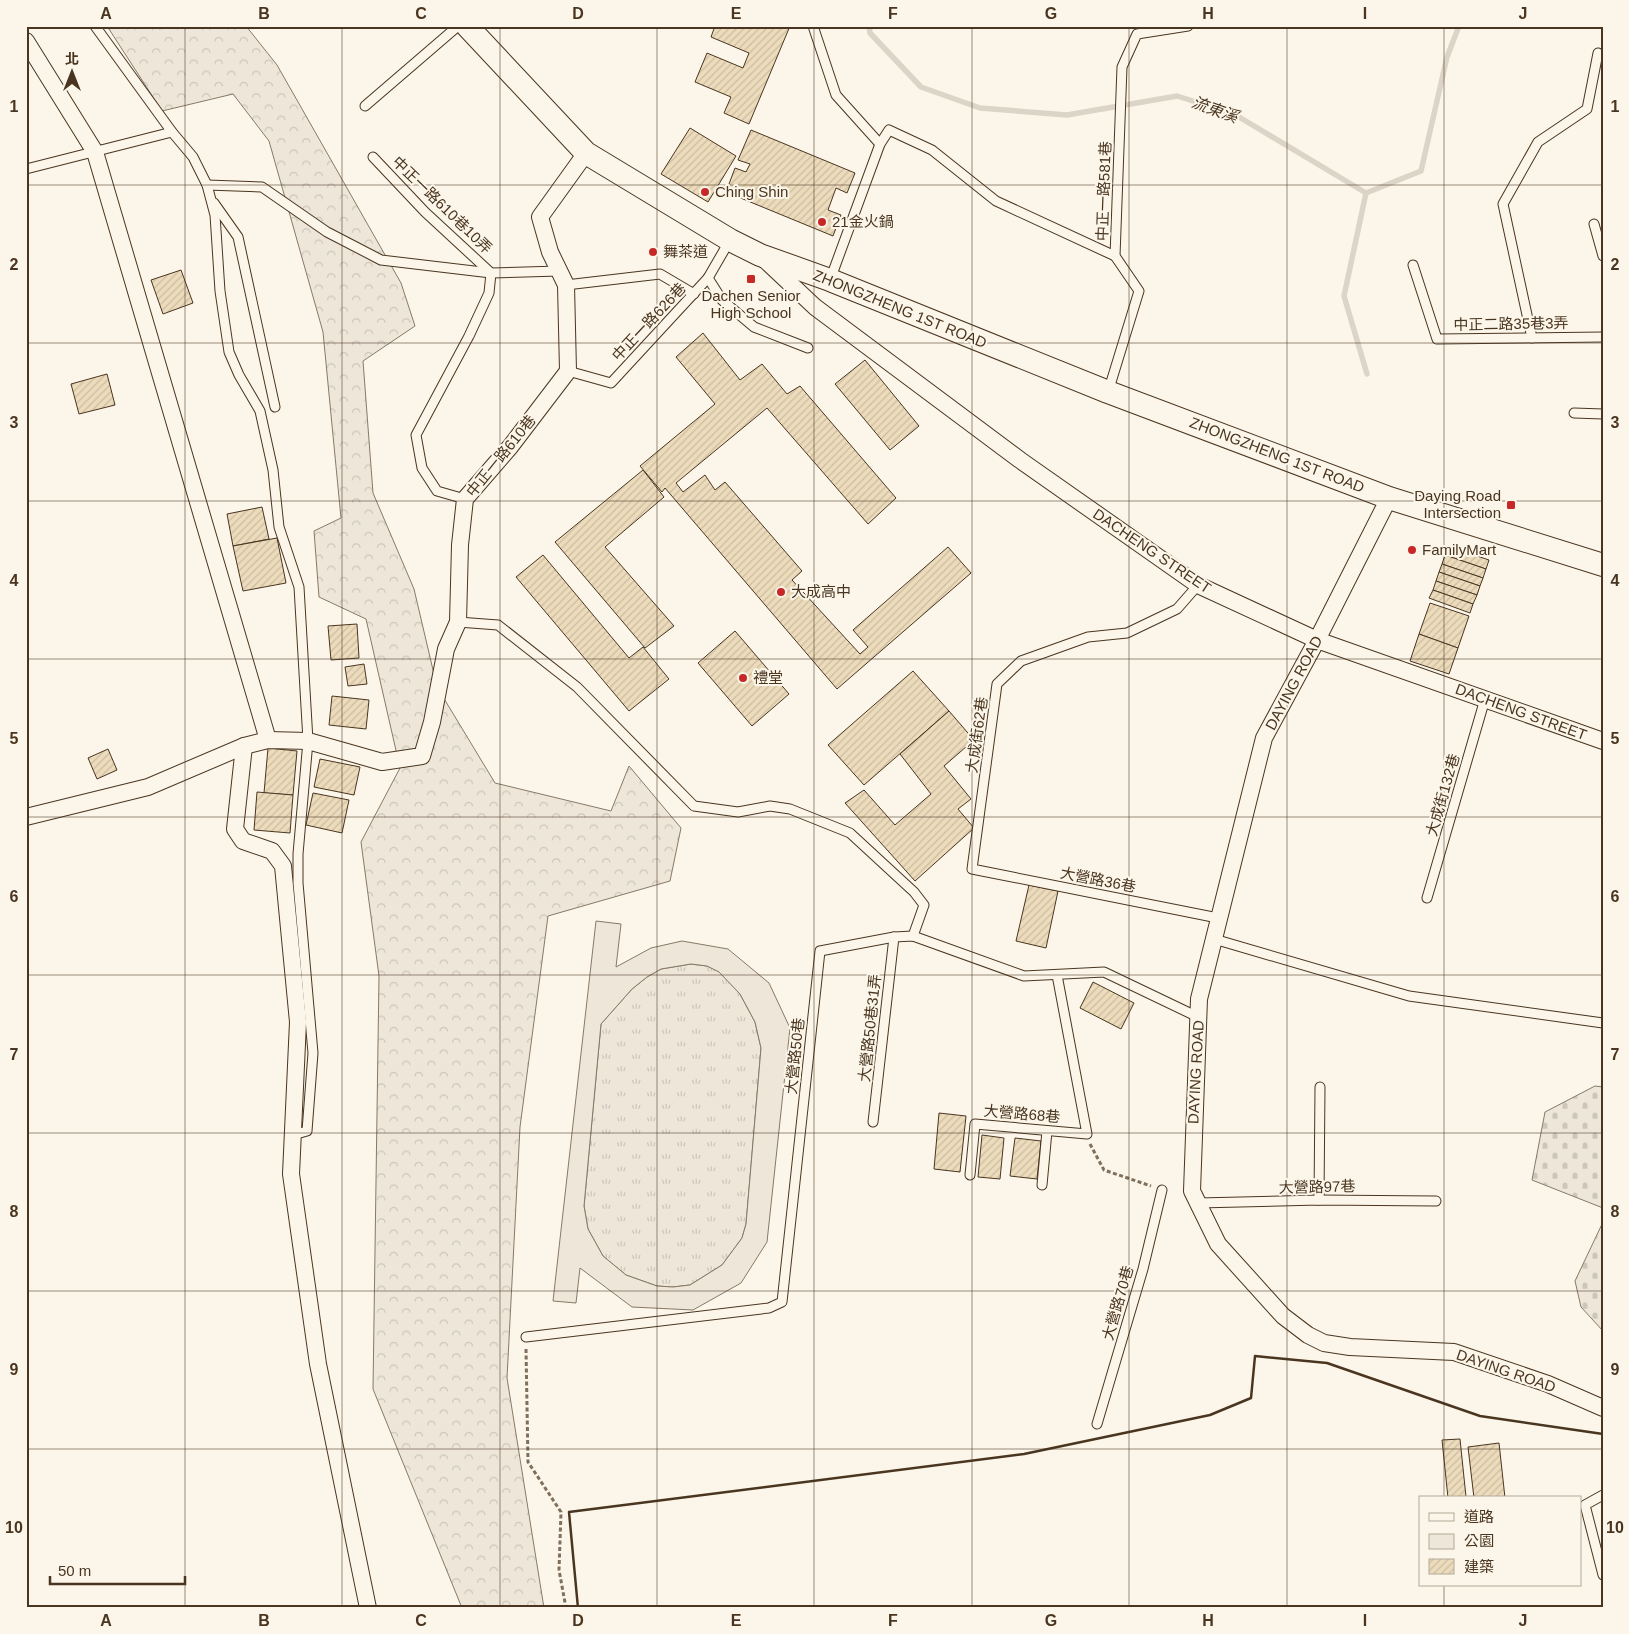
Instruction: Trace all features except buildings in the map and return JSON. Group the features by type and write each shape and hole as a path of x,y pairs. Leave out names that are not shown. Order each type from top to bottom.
{"main road":[{"name":"ZHONGZHENG 1ST ROAD","path":"467,26 586,153 730,240 760,255 830,280 1108,392 1389,498 1603,565"}],"street":[{"path":"26,41 95,152 268,740"},
{"path":"568,371 562,278 550,252 540,217 586,153"},
{"name":"DACHENG STREET","path":"760,255 815,307 1020,460 1198,585 1318,640 1603,741"},
{"name":"中正一路610巷","path":"308,741 382,762 422,756 432,722 446,648 458,622 460,545 465,499 510,447 568,371"},
{"name":"DAYING ROAD","path":"1389,498 1318,640 1264,738 1199,999 1192,1191 1218,1244 1283,1316 1308,1335 1324,1343 1350,1347 1454,1352 1548,1384 1603,1408"},
{"path":"26,817 148,787 244,746 268,740 308,741"},
{"path":"244,746 235,829 243,841 272,851 283,866 298,1022 291,1174 318,1364 368,1608"}],"lane":[{"path":"95,26 172,132 193,157 207,185 215,215 220,291 229,352 239,375 260,411 273,470 279,527 299,587 308,741 298,854 298,883 313,1054 307,1131 293,1136"},
{"path":"365,106 458,26"},
{"path":"813,26 836,95 880,144"},
{"name":"中正一路581巷","path":"1108,392 1139,291 1115,256 1122,67 1137,34 1188,26"},
{"path":"1532,338 1503,204 1538,142 1587,109 1598,53"},
{"path":"830,280 880,144 889,130 932,150 996,201 1115,256"},
{"path":"26,169 172,132"},
{"name":"中正一路610巷10弄","path":"373,156 425,212 491,273"},
{"path":"207,185 262,187 327,232 381,260 491,273 562,278 660,274 694,294"},
{"path":"210,196 238,237 275,407"},
{"path":"1594,224 1603,256"},
{"name":"中正一路626巷","path":"568,371 612,383 708,278 730,240"},
{"name":"中正二路35巷3弄","path":"1414,266 1437,339 1603,337"},
{"path":"465,499 437,491 422,468 416,435 469,336 489,292 491,273"},
{"path":"708,278 722,300 754,327 808,348"},
{"path":"1574,414 1603,414"},
{"name":"大成街62巷","path":"972,869 997,684 1021,660 1088,637 1127,633 1177,609 1198,585"},
{"path":"458,622 498,624 577,687 694,806 738,812 770,806 790,809 850,832 914,892 924,905 913,936"},
{"name":"大成街132巷","path":"1427,898 1485,699"},
{"name":"大營路36巷","path":"972,869 1218,918"},
{"name":"大營路50巷","path":"526,1337 769,1308 782,1302 820,951 894,937 913,936 1024,976 1104,972 1198,1017"},
{"name":"大營路50巷31弄","path":"873,1122 894,937"},
{"path":"1214,939 1409,996 1603,1023"},
{"name":"大營路68巷","path":"970,1175 975,1124 1087,1134 1057,974"},
{"path":"1319,1200 1320,1087"},
{"path":"1042,1185 1047,1131"},
{"name":"大營路70巷","path":"1097,1424 1143,1269 1162,1190"},
{"name":"大營路97巷","path":"1198,1203 1319,1200 1436,1201"},
{"path":"1603,1495 1585,1505 1603,1575"}],"path":[{"path":"1087,1134 1089,1142 1104,1170 1162,1190"},
{"path":"526,1337 528,1462 561,1512 559,1570 566,1608"}],"green space":[{"path":"107,26 246,26 277,65 401,283 415,326 363,361 373,493 414,589 437,687 495,783 611,811 629,766 681,828 670,881 548,916 520,1127 507,1378 544,1608 462,1608 373,1389 379,976 361,842 400,768 366,619 319,597 314,531 341,518 323,332 269,141 233,94 162,111"},
{"path":"596,921 621,924 616,967 651,948 682,941 728,949 769,983 790,1028 767,1242 741,1283 693,1310 632,1307 580,1268 576,1303 553,1301","holes":["691,964 707,966 719,972 740,994 755,1022 761,1048 746,1224 742,1238 722,1265 690,1285 657,1286 626,1275 603,1256 588,1229 584,1206 601,1024 632,989 661,969"]},
{"path":"691,964 707,966 720,972 740,994 755,1022 761,1048 746,1224 742,1238 722,1265 690,1285 657,1286 626,1275 603,1256 588,1229 584,1206 601,1024 632,989 647,977 661,969"},
{"path":"1595,1086 1603,1087 1603,1208 1532,1180 1545,1112"},
{"path":"1603,1222 1603,1331 1581,1307 1575,1281"}],"waterway":[{"name":"流東溪","path":"869,26 870,33 921,87 980,108 1067,115 1177,96 1234,114 1366,193 1421,171 1447,57 1459,26"},
{"path":"1366,193 1344,296 1367,374"}],"wall":[{"path":"578,1608 569,1512 1024,1454 1210,1415 1251,1398 1255,1356 1327,1363 1480,1416 1603,1434"}],"place":[{"name":"Ching Shin","path":"705,192"},
{"name":"21金火鍋","path":"822,222"},
{"name":"舞茶道","path":"653,252"},
{"name":"Dachen Senior High School","path":"751,279"},
{"name":"Daying Road Intersection","path":"1511,505"},
{"name":"FamilyMart","path":"1412,550"},
{"name":"大成高中","path":"781,592"},
{"name":"禮堂","path":"743,678"}]}
